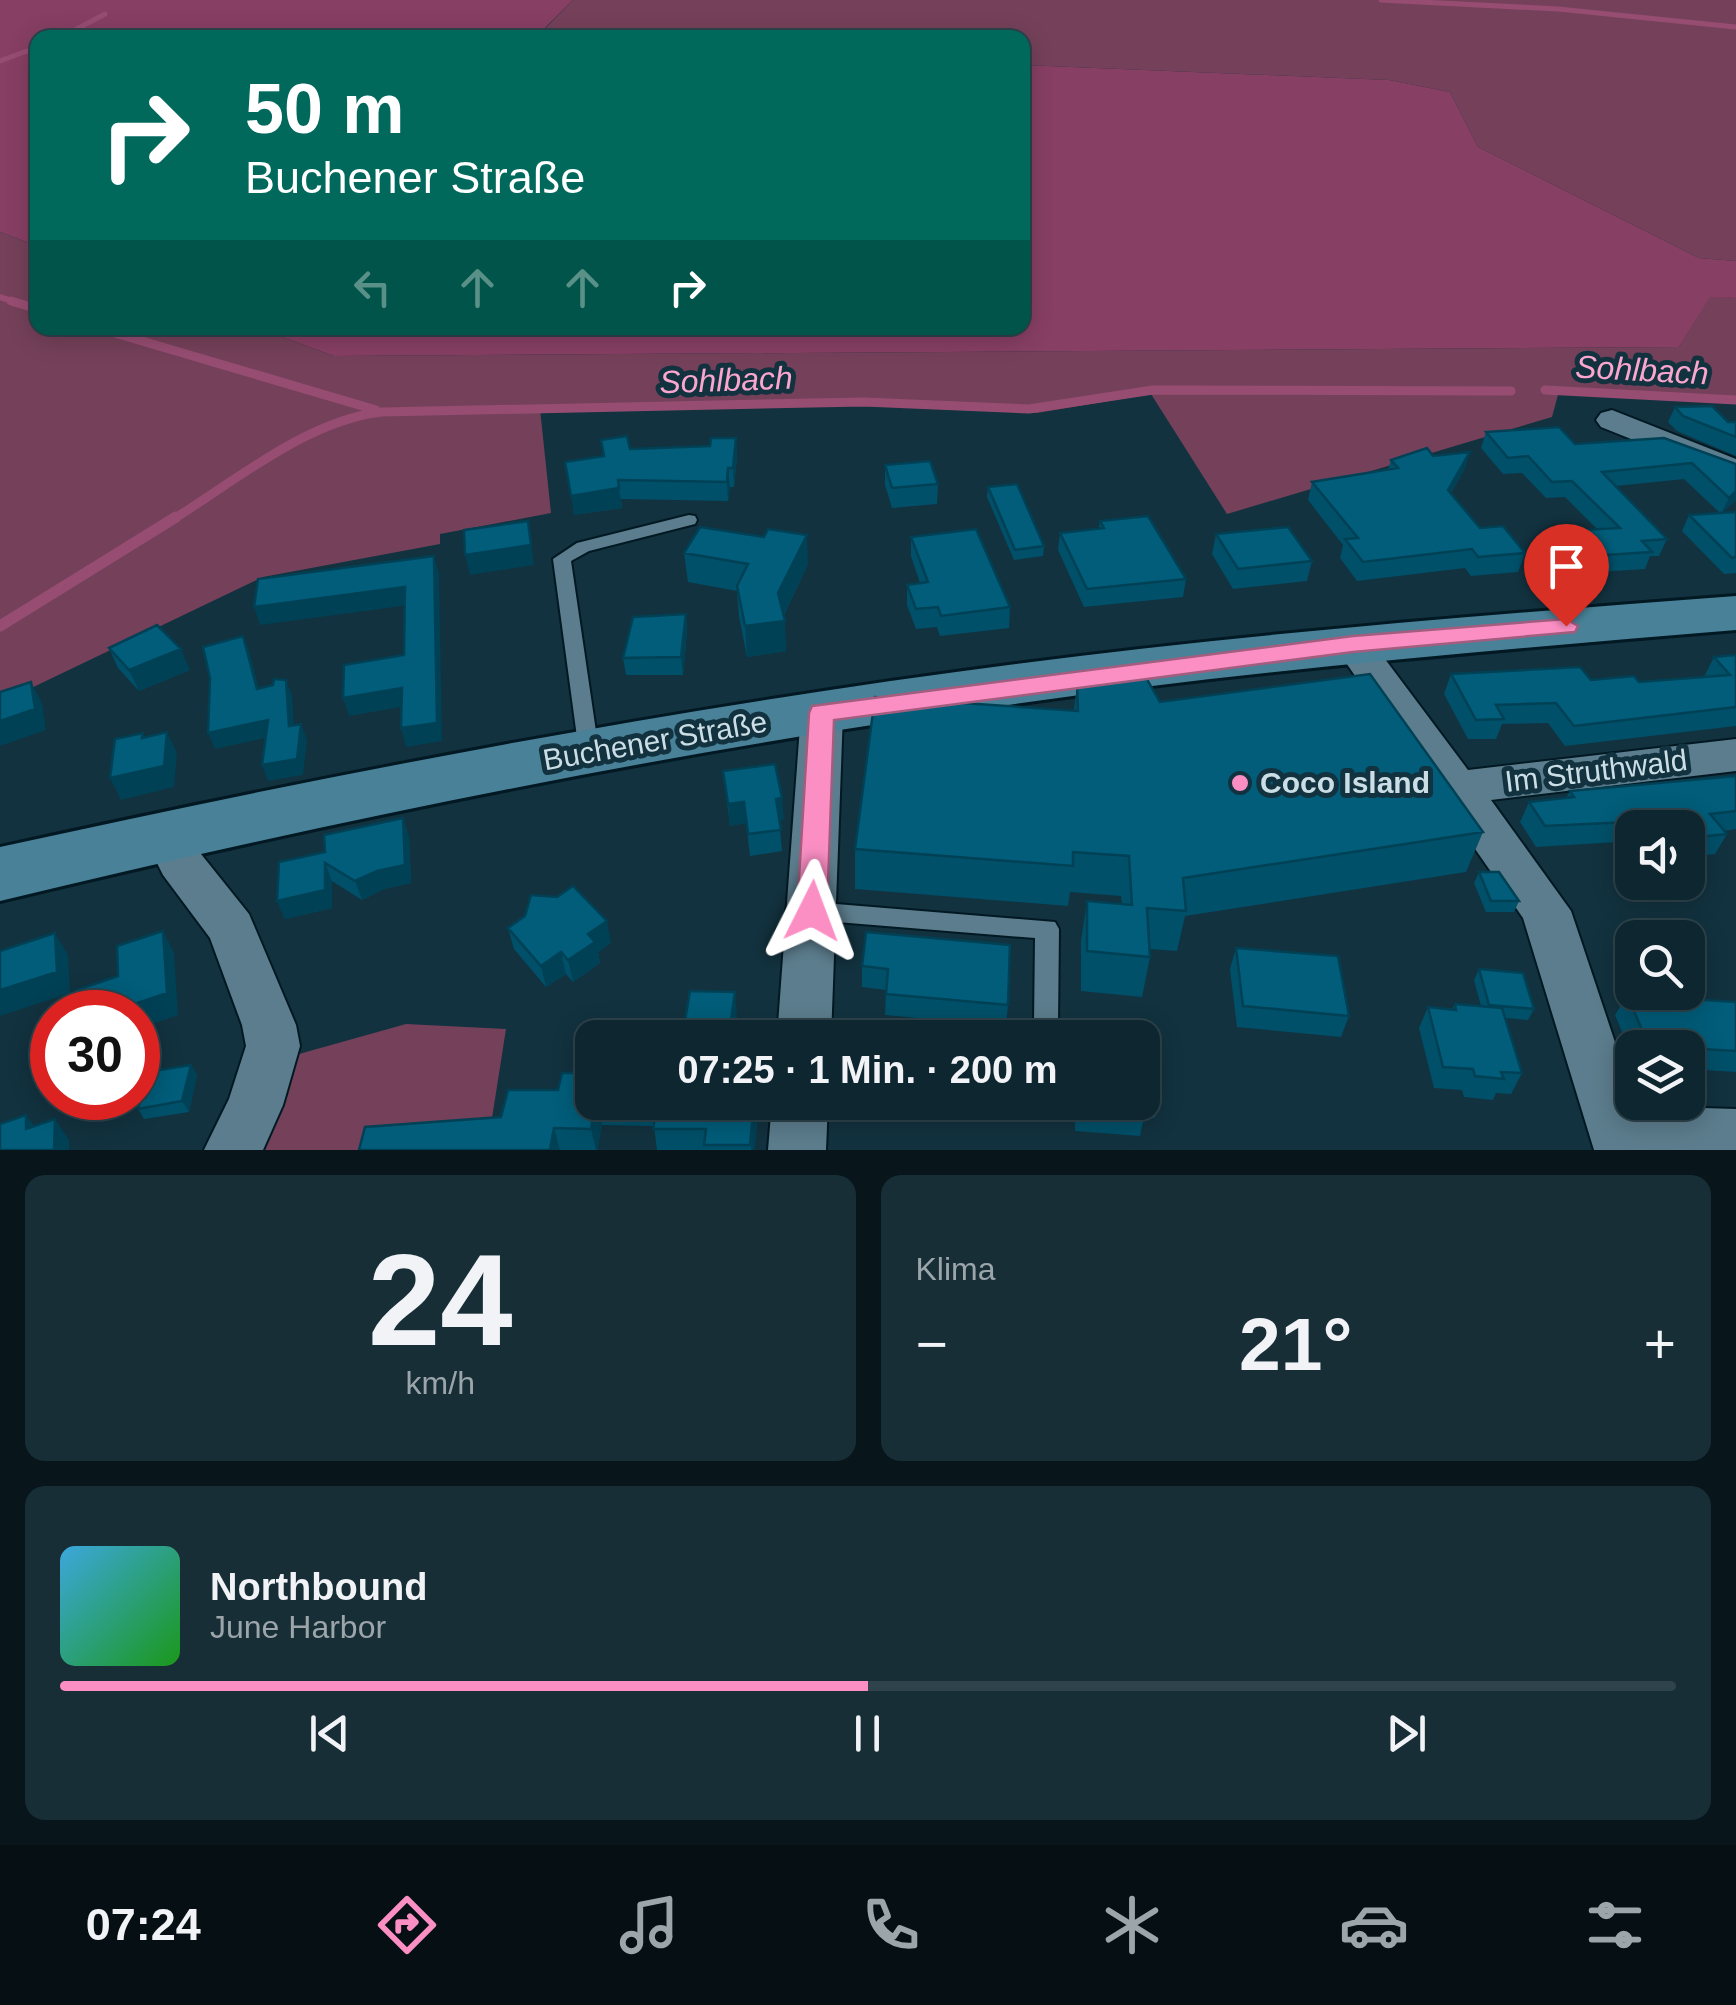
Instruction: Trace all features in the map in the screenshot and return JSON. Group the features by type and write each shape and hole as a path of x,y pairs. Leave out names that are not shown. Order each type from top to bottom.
{"street":[{"path":"1612,420 1736,472"},
{"name":"Buchener Straße","path":"0,874 166,835 589,752 822,713 1353,644 1736,613"},
{"path":"1353,644 1546,911 1621,1142 1736,1136"},
{"path":"805,1020 822,713"},
{"name":"Im Struthwald","path":"1456,788 1736,755"},
{"path":"166,835 180,862 231,929 269,1025 273,1046 254,1105 233,1150"},
{"path":"797,1150 799,1120"}],"lane":[{"path":"589,752 562,559 583,548 689,520"},
{"path":"812,911 1047,929 1046,1020"}],"shaded area":[{"path":"0,0 573,0 543,30 30,30 30,243 0,232"},
{"path":"573,0 1736,0 1736,261 1699,258 1478,147 1450,92 1389,80 1030,65 1030,30 544,30"},
{"path":"1030,65 1389,80 1450,92 1478,147 1699,258 1736,261 1736,298 1710,297 1679,347 334,356 276,335 1030,335"},
{"path":"0,232 30,243 30,335 276,335 334,356 1679,347 1710,296 1736,298 1736,400 1559,391 1552,417 1227,514 1151,394 1037,413 817,404 540,409 551,513 440,534 440,544 263,577 0,703"},
{"path":"406,1024 506,1029 487,1150 255,1150 292,1056"}],"building":[{"path":"1712,406 1728,422 1736,422 1736,437 1683,416 1675,407"},
{"path":"1559,427 1575,444 1664,438 1736,464 1736,491 1729,498 1692,463 1602,472 1667,539 1642,541 1652,552 1605,555 1583,530 1620,528 1572,481 1552,482 1528,456 1508,458 1486,432"},
{"path":"627,436 630,449 710,446 711,438 736,438 733,468 728,468 727,482 618,480 619,488 571,496 565,462 604,456 601,440"},
{"path":"1427,448 1433,456 1470,452 1448,490 1480,528 1503,526 1525,553 1478,557 1472,549 1363,562 1345,539 1358,538 1312,482 1398,468 1391,460"},
{"path":"930,461 938,484 892,488 885,465"},
{"path":"1017,484 1044,546 1015,550 988,487"},
{"path":"1736,512 1736,557 1732,558 1689,515"},
{"path":"1148,516 1186,579 1087,589 1060,533 1104,528 1100,521"},
{"path":"528,521 531,545 465,555 464,530"},
{"path":"700,527 764,537 768,529 807,535 778,593 785,621 745,626 737,586 748,564 684,553"},
{"path":"1288,527 1312,561 1238,569 1216,534"},
{"path":"976,529 1010,607 941,616 938,607 916,609 907,585 928,582 911,537"},
{"path":"434,556 437,723 401,728 402,688 343,698 344,665 404,655 405,587 254,607 258,579"},
{"path":"686,614 681,657 623,658 633,617"},
{"path":"157,625 181,649 129,670 109,648"},
{"path":"243,636 257,689 273,685 274,679 286,680 289,726 301,724 297,759 262,765 268,720 208,733 210,678 203,647"},
{"path":"1736,655 1736,707 1574,726 1556,703 1496,705 1504,719 1476,720 1451,674 1580,667 1591,680 1634,676 1639,682 1730,675 1714,657"},
{"name":"Coco Island","path":"1115,674 1145,676 1160,702 1370,674 1483,832 1183,878 1186,911 1147,908 1150,957 1087,951 1087,901 1132,905 1129,856 1073,852 1073,866 855,849 875,697 1078,711 1077,684 1099,685"},
{"path":"31,682 35,709 0,721 0,692"},
{"path":"167,732 164,766 110,778 115,739"},
{"path":"775,764 782,798 776,799 781,830 748,834 744,802 728,804 723,771"},
{"path":"1736,776 1736,811 1710,814 1727,834 1705,836 1705,810 1615,810 1615,823 1545,826 1529,802 1574,797 1570,791"},
{"path":"403,818 405,865 355,881 325,863 325,890 277,901 279,862 325,852 324,835"},
{"path":"1479,872 1499,872 1519,901 1491,901"},
{"path":"573,886 607,921 588,934 595,942 568,960 561,952 541,966 508,928 525,916 531,895 557,897"},
{"path":"163,931 167,993 77,990 118,976 117,946"},
{"path":"866,932 1010,945 1008,1005 886,994 888,969 862,966"},
{"path":"55,933 57,972 0,990 0,951"},
{"path":"1236,948 1338,956 1349,1016 1243,1006"},
{"path":"1479,969 1523,973 1534,1009 1489,1005"},
{"path":"690,991 735,992 731,1020 685,1020"},
{"path":"1705,1000 1736,1002 1736,1051 1705,1049 1705,1030 1642,1030 1633,1010 1705,1010"},
{"path":"1455,1004 1502,1008 1522,1073 1501,1072 1504,1079 1475,1076 1473,1069 1443,1067 1428,1007 1456,1010"},
{"path":"575,1064 575,1120 593,1120 591,1129 554,1128 550,1150 359,1150 365,1127 501,1117 508,1090 558,1090 562,1073 573,1073"},
{"path":"191,1065 182,1101 160,1105 160,1070"},
{"path":"26,1115 26,1129 55,1120 54,1150 0,1150 0,1124"},
{"path":"655,1120 752,1120 750,1145 704,1145 706,1129 653,1129"}],"waterway":[{"path":"1381,0 1558,9 1736,27"},
{"path":"75,30 105,14"},
{"path":"0,61 30,50"},
{"path":"0,297 19,303"},
{"path":"11,301 30,307"},
{"path":"122,335 376,410"},
{"name":"Sohlbach","path":"172,520 300,439 354,417 382,412 864,402 1029,409 1153,390 1511,391"},
{"name":"Sohlbach","path":"1545,390 1736,400"},
{"name":"Sohlbach","path":"0,626 176,517"}],"place":[{"name":"Coco Island","path":"1240,783"}],"route":[{"path":"812,911 822,713 1353,644 1566,626"}]}
